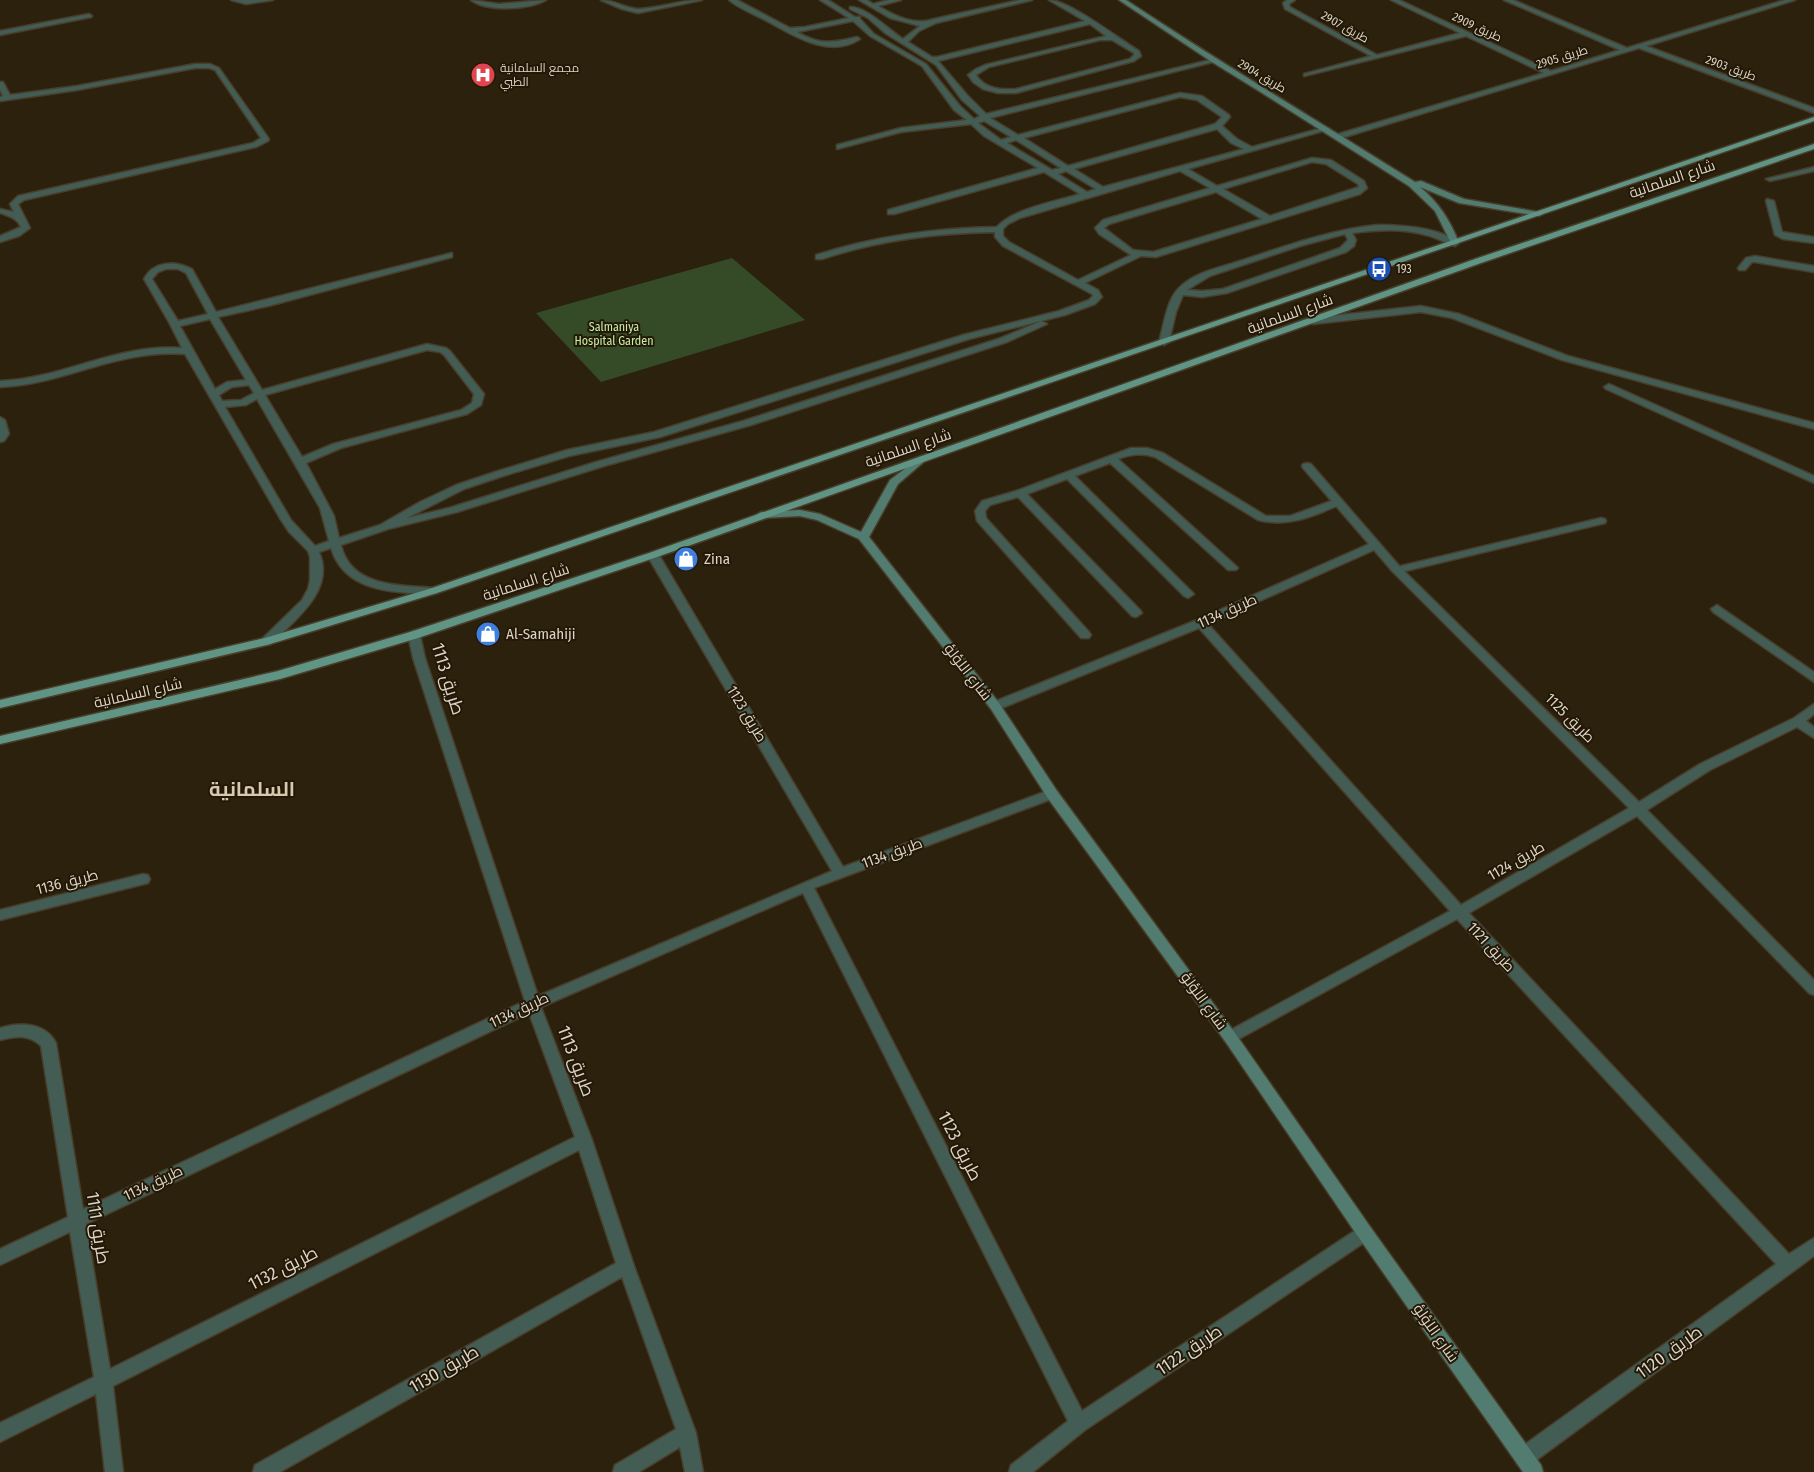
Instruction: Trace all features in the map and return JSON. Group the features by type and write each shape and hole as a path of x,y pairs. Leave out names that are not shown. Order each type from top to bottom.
{"main road":[{"name":"شارع السلمانية","path":"0,704 267,641 433,591 1814,119"},
{"name":"شارع السلمانية","path":"0,740 280,675 414,635 652,555 1487,258 1814,146"}],"street":[{"path":"234,0 246,2 270,0"},
{"path":"474,0 485,5 499,6 543,0"},
{"path":"604,0 638,11 699,0"},
{"path":"732,0 814,44 823,46 857,40"},
{"path":"822,0 854,18 865,26 870,33 916,58 928,68 957,108 973,122 1001,142 1087,194"},
{"path":"839,0 873,19 884,30 931,59 940,67 965,98 985,116 1102,190"},
{"path":"862,0 898,20 924,25"},
{"path":"871,6 898,0"},
{"path":"903,43 924,25 934,21 1029,0"},
{"path":"1052,0 1091,22 1134,50 1138,56 1132,60 1010,91 987,88 974,80 972,75 987,66 1100,38 1113,38"},
{"name":"طريق 2907","path":"1292,0 1286,3 1287,8 1375,56"},
{"name":"طريق 2909","path":"1394,0 1550,73"},
{"path":"1507,0 1625,49"},
{"name":"طريق 2905","path":"1338,137 1792,0"},
{"name":"طريق 2904","path":"1126,1 1214,61 1391,169 1442,194 1462,201 1539,214"},
{"path":"0,33 89,16"},
{"path":"789,30 805,30 865,16"},
{"path":"931,59 942,60 952,58 972,50 1091,22"},
{"name":"طريق 2907","path":"1306,75 1466,34"},
{"name":"طريق 2903","path":"1639,46 1814,111"},
{"path":"840,147 901,130 973,122 985,116 1214,61"},
{"path":"0,99 77,88 195,66 210,66 217,69 265,138 256,145 21,198 14,204 26,228 0,239"},
{"path":"1090,71 1116,84"},
{"path":"0,84 8,98"},
{"path":"891,212 1048,171 1067,168 1218,126 1225,119 1224,114 1199,98 1180,96 1001,142"},
{"path":"1218,126 1234,141 1252,150"},
{"path":"384,527 424,504 460,487 541,461 567,453 656,435 966,337 1062,313 1092,302 1098,297 1094,292 1006,244 999,237 999,229 1005,222 1017,216 1087,194 1326,129"},
{"path":"1078,283 1137,254 1160,254 1361,190 1363,185 1328,162 1318,160 1307,161 1100,226 1099,228 1102,232 1137,254"},
{"path":"1182,169 1269,218"},
{"name":"طريق 2904","path":"1391,169 1431,200 1444,217 1455,243"},
{"path":"1770,178 1814,169"},
{"path":"1770,201 1778,233 1784,236 1814,240"},
{"path":"0,211 14,214 24,223"},
{"path":"1164,342 1180,292 1186,286 1205,277 1303,241 1347,230 1391,227 1433,233 1455,243"},
{"path":"819,257 852,245 917,233 999,229"},
{"path":"1180,292 1202,294 1224,291 1343,250 1351,244 1352,240 1347,230"},
{"path":"175,324 449,255"},
{"path":"1742,268 1750,259 1757,259 1814,269"},
{"path":"267,641 306,602 314,590 317,565 313,550 286,520 148,279 152,272 166,267 175,266 189,271 212,316 260,393 328,513 334,530 334,543 338,556 350,572 363,579 395,587 433,591"},
{"path":"1313,321 1421,309 1437,311 1565,358 1814,426"},
{"path":"313,550 384,527 453,510 600,464 747,423 1004,340 1043,324 1062,313"},
{"path":"220,404 243,404 251,401 260,393 427,347 443,350 479,394 478,404 464,412 337,446 300,462"},
{"path":"0,384 30,380 146,351 168,349 188,351"},
{"path":"214,394 230,384 253,382"},
{"path":"1695,392 1700,382"},
{"path":"1609,387 1814,480"},
{"path":"0,420 4,434 0,438"},
{"path":"1085,635 981,520 980,511 986,503 1131,451 1147,451 1159,455 1262,518 1272,522 1283,522 1338,502"},
{"path":"1111,458 1232,568"},
{"path":"863,537 894,482 922,459"},
{"name":"طريق 1125","path":"1307,466 1398,570 1638,809 1814,989"},
{"path":"1068,474 1188,594"},
{"path":"1020,492 1136,613"},
{"name":"شارع اللؤلؤ","path":"761,515 800,513 820,517 863,537 995,706 1052,794 1230,1037 1365,1233 1534,1472"},
{"path":"1398,570 1601,521"},
{"name":"طريق 1134","path":"995,706 1200,623 1375,545"},
{"name":"طريق 1123","path":"652,555 840,873"},
{"path":"1717,609 1814,678"},
{"name":"طريق 1121","path":"1200,623 1459,912 1788,1265"},
{"name":"طريق 1113","path":"414,635 422,667 533,1004 584,1140 626,1266 687,1433 694,1472"},
{"name":"طريق 1124","path":"1230,1037 1459,912 1638,809 1706,767 1798,721 1814,708"},
{"path":"1798,721 1814,734"},
{"name":"طريق 1134","path":"0,1257 533,1004 806,886 1052,794"},
{"name":"طريق 1136","path":"0,916 143,880"},
{"name":"طريق 1123","path":"806,886 1079,1424"},
{"name":"طريق 1111","path":"0,1034 14,1030 38,1033 48,1044 103,1380 114,1472"},
{"name":"طريق 1132","path":"0,1433 584,1140"},
{"name":"طريق 1122","path":"1018,1472 1079,1424 1365,1233"},
{"name":"طريق 1120","path":"1524,1457 1814,1246"},
{"name":"طريق 1130","path":"262,1472 626,1266"},
{"path":"622,1472 687,1433"}],"green space":[{"name":"Salmaniya Hospital Garden","path":"732,258 805,320 601,382 536,313"}],"place":[{"name":"مجمع السلمانية الطبي","path":"483,75"},
{"name":"193","path":"1379,269"},
{"name":"Zina","path":"686,559"},
{"name":"Al-Samahiji","path":"488,634"}],"district":[{"name":"السلمانية","path":"252,789"}]}
